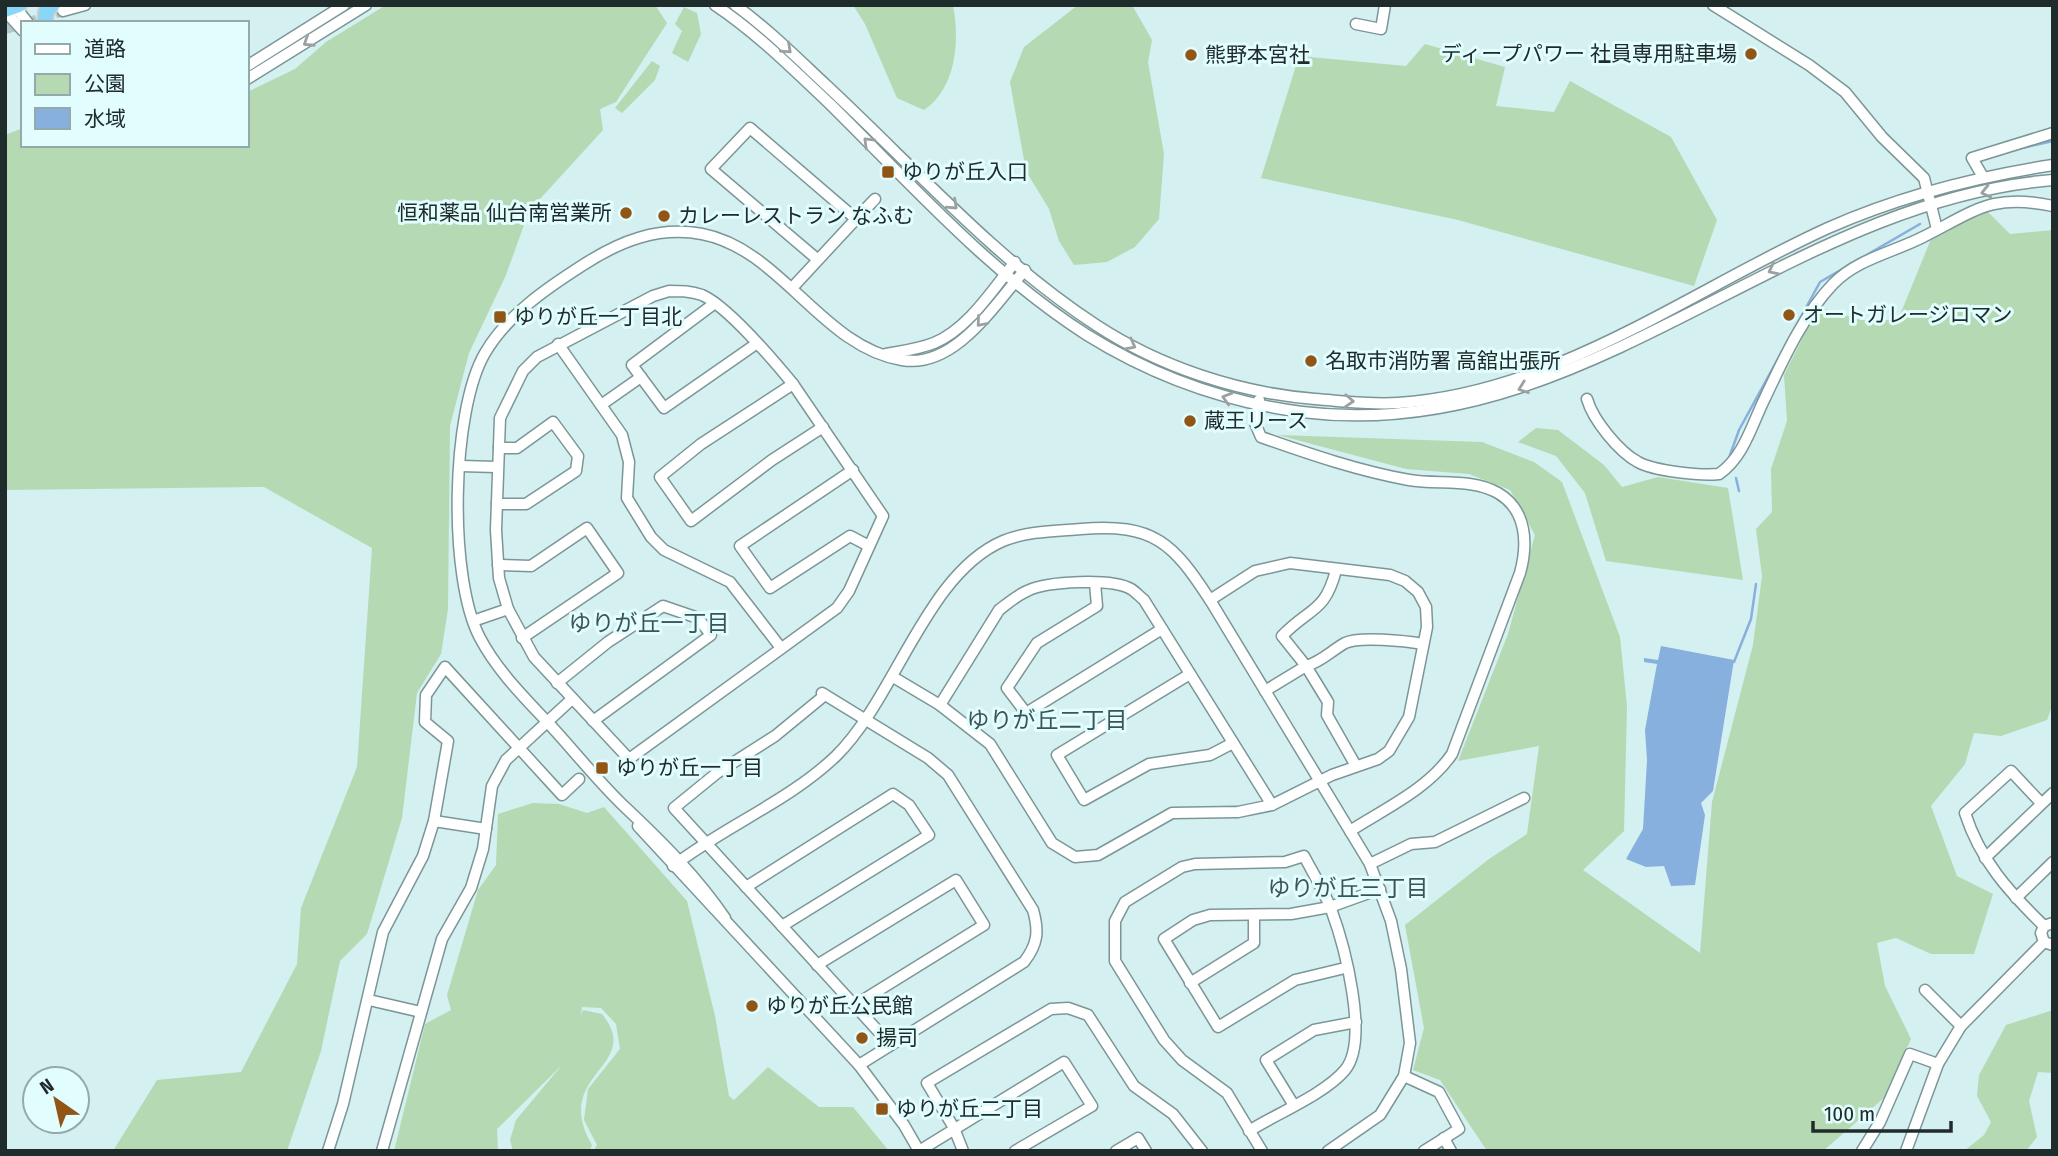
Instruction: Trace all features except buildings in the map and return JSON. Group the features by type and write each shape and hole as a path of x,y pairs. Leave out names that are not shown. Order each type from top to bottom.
{"highway":[{"path":"45,21 46,12 57,8"}],"street":[{"path":"57,8 85,5"},
{"path":"248,65 344,5"},
{"path":"248,78 366,5"},
{"path":"715,5 794,70 1006,274 1088,335 1174,381 1258,406 1333,416 1429,411 1510,393 1617,349 1774,269 1850,234 1932,205 2008,187 2053,180"},
{"path":"735,5 792,52 1015,262 1081,315 1145,352 1260,393 1398,403 1462,393 1507,381 1555,365 1611,339 1830,227 1928,191 1983,177 2053,166"},
{"path":"1356,24 1381,29 1385,5"},
{"path":"1713,5 1809,65 1845,92 1882,137 1924,178 1937,229"},
{"path":"12,7 26,21"},
{"path":"12,7 21,27"},
{"path":"817,259 711,169 750,128 856,219"},
{"path":"1983,177 1972,158 2053,133"},
{"path":"2008,187 2011,200"},
{"path":"792,288 875,199"},
{"path":"1587,399 1600,425 1639,463 1670,470 1719,474 1731,466 1785,358 1834,282 1882,254 1972,210 2011,200 2053,206"},
{"path":"1015,1151 1092,1106 1064,1062 919,1151 904,1125 859,1065 501,673 473,621 464,595 459,558 462,424 468,395 487,349 522,309 604,252 625,241 669,231 716,237 748,253 852,341 901,360 919,359 952,349 971,334 1025,270"},
{"path":"886,354 914,349 944,338 964,322 1015,262"},
{"path":"669,291 687,291 715,303 793,384 883,516 849,591 837,608 628,759 557,683 522,638 508,609 498,565 497,467 500,418 523,371 537,356 558,344 669,291"},
{"path":"715,303 632,365 664,408 756,344"},
{"path":"558,344 625,442 629,462 627,498 652,537 664,550 730,582 781,648"},
{"path":"601,405 641,377"},
{"path":"793,384 701,444 660,477 691,521 772,460 823,427"},
{"path":"1260,393 1255,422 1261,436 1354,467 1410,480 1478,485 1499,494 1515,509 1525,532 1526,551 1520,573 1452,754 1439,773 1421,787 1350,831"},
{"path":"497,503 526,504 576,471 578,456 553,422 517,448 499,448"},
{"path":"461,466 497,467"},
{"path":"853,470 740,546 770,588 850,536 869,546"},
{"path":"498,565 531,566 587,528 618,573 522,638"},
{"path":"676,863 814,775 850,740 893,677 952,580 979,555 1016,537 1104,528 1148,535 1169,547 1182,559 1210,600 1370,864 1391,921 1409,1015 1410,1043 1404,1076 1380,1115 1328,1151"},
{"path":"893,677 940,705 990,744 1052,843 1074,857 1098,855 1171,813 1238,812 1272,805 1356,766 1378,759 1389,751 1409,717 1427,627 1426,607 1419,592 1405,581 1390,575 1290,563 1255,571 1210,600"},
{"path":"1336,570 1330,593 1320,606 1295,623 1282,636 1306,666 1328,702 1327,715 1356,766"},
{"path":"940,705 999,610 1014,598 1029,590 1055,584 1110,582 1131,589 1144,600 1272,805"},
{"path":"1095,583 1097,606 1037,643 1007,688 1026,713 1162,629"},
{"path":"557,683 608,642 663,606 698,618 711,635 593,721"},
{"path":"473,621 508,609"},
{"path":"1265,691 1355,640 1376,642 1391,638 1423,644"},
{"path":"328,1151 369,1000 383,932 423,856 434,821 448,741 425,722 426,695 445,667 562,795 579,779"},
{"path":"1190,674 1057,755 1084,800 1149,764 1210,755 1233,743"},
{"path":"859,1065 890,1043 1024,962 1034,949 1039,928 1033,910 948,775 824,694 775,736 727,766 674,808 890,1043"},
{"path":"382,1151 442,939 471,888 486,829 492,786 506,760 572,699"},
{"path":"1906,1151 1938,1064 1961,1026 2048,943 2040,933 2048,925 1998,880 1972,837 1965,813 2011,771 2042,803"},
{"path":"1984,858 2053,793"},
{"path":"746,887 893,794 909,805 929,835 782,926"},
{"path":"1370,864 1411,844 1435,842 1524,798"},
{"path":"434,821 486,829"},
{"path":"1249,1130 1343,1072 1357,1044 1356,1022 1330,907 1304,856 1285,862 1195,863 1182,867 1125,902 1115,921 1115,961 1164,1040 1182,1060 1227,1093 1249,1130 1262,1151"},
{"path":"2016,898 2053,862"},
{"path":"817,965 956,880 984,925 855,1005"},
{"path":"1345,968 1295,980 1217,1027 1164,939 1193,920 1210,915 1291,914 1330,907 1380,889"},
{"path":"1190,984 1254,943 1254,915"},
{"path":"1925,990 1961,1026"},
{"path":"369,1000 421,1012"},
{"path":"963,1151 954,1128 927,1083 1051,1009 1068,1008 1088,1015 1134,1086 1173,1114 1202,1151"},
{"path":"1293,1104 1266,1060 1314,1030 1356,1022"},
{"path":"1862,1151 1880,1122 1910,1054 1938,1064"},
{"path":"1404,1076 1439,1092 1459,1129 1424,1151"},
{"path":"1116,1151 1138,1138 1146,1151"},
{"path":"1444,1138 1451,1151"}],"green space":[{"path":"386,5 655,5 667,23 616,102 600,109 603,130 529,211 506,275 469,353 450,426 448,609 441,654 417,693 402,818 367,934 340,961 321,1051 287,1151 113,1151 157,1080 241,1072 297,964 301,908 357,767 372,548 264,487 5,490 5,135 21,129 21,147 248,147 248,92 295,69 326,42"},
{"path":"853,5 953,5 956,34 953,63 943,90 924,110 897,98 865,24"},
{"path":"1078,5 1132,5 1152,40 1148,62 1164,154 1159,219 1135,247 1107,262 1074,265 1059,241 1049,209 1026,171 1010,82 1024,47"},
{"path":"684,7 697,13 701,34 688,62 672,53 682,31 675,24"},
{"path":"1425,44 1505,67 1496,106 1554,112 1570,81 1671,137 1717,220 1694,286 1458,220 1261,178 1299,56 1406,66"},
{"path":"652,61 660,66 655,80 622,113 615,108"},
{"path":"1987,211 2010,234 2053,230 2053,704 2047,720 2001,736 1974,733 1965,764 1931,806 1957,876 1993,894 1974,954 1931,954 1896,938 1877,943 1885,986 1911,1039 1885,1097 1823,1151 1487,1151 1440,1080 1413,1070 1424,1028 1405,925 1489,859 1527,834 1539,746 1458,761 1508,634 1535,535 1510,490 1469,474 1406,469 1278,435 1482,442 1534,462 1562,482 1620,637 1627,706 1624,831 1583,870 1700,953 1712,802 1753,645 1762,576 1756,529 1772,512 1771,469 1787,421 1784,375 1810,323 1825,309 1861,320 1898,320 1931,239"},
{"path":"1536,428 1558,430 1604,465 1622,487 1658,477 1728,488 1743,580 1606,561 1585,493 1556,456 1518,442"},
{"path":"533,803 559,804 587,813 604,807 687,901 715,1016 729,1096 734,1100 768,1067 819,1107 853,1107 889,1151 593,1151 597,1145 584,1120 588,1089 620,1049 616,1024 601,1008 582,1007 581,1016 583,1010 602,1014 612,1032 613,1047 588,1086 582,1102 582,1121 592,1145 590,1151 513,1151 510,1140 516,1120 562,1065 497,1129 498,1151 394,1151 425,1024 451,1010 447,995 478,890 496,865 498,814"},
{"path":"2053,1010 2053,1073 2038,1072 2029,1101 2037,1137 2026,1151 1964,1151 1984,1135 1991,1122 1977,1096 1979,1075 2006,1025"}],"water":[{"path":"1661,646 1734,660 1713,791 1701,803 1705,815 1695,885 1671,886 1664,866 1646,867 1626,859 1643,829 1647,760 1645,730 1657,664 1644,662 1644,658 1658,660"}],"waterway":[{"path":"2017,149 2053,141"},
{"path":"1730,455 1739,430 1820,282 1920,224"},
{"path":"1736,478 1739,491"},
{"path":"1734,662 1751,619 1756,584"}],"tunnel":[{"path":"33,21 63,11"},
{"path":"5,29 21,25"}],"place":[{"name":"ディープパワー 社員専用駐車場","path":"1751,54"},
{"name":"熊野本宮社","path":"1191,55"},
{"name":"ゆりが丘入口","path":"888,172"},
{"name":"恒和薬品 仙台南営業所","path":"626,213"},
{"name":"カレーレストラン なふむ","path":"664,216"},
{"name":"オートガレージロマン","path":"1789,315"},
{"name":"ゆりが丘一丁目北","path":"500,317"},
{"name":"名取市消防署 高舘出張所","path":"1311,361"},
{"name":"蔵王リース","path":"1190,421"},
{"name":"ゆりが丘一丁目","path":"602,768"},
{"name":"ゆりが丘公民館","path":"752,1006"},
{"name":"揚司","path":"862,1038"},
{"name":"ゆりが丘二丁目","path":"882,1109"}],"district":[{"name":"ゆりが丘一丁目","path":"649,623"},
{"name":"ゆりが丘二丁目","path":"1047,720"},
{"name":"ゆりが丘三丁目","path":"1348,888"}]}
